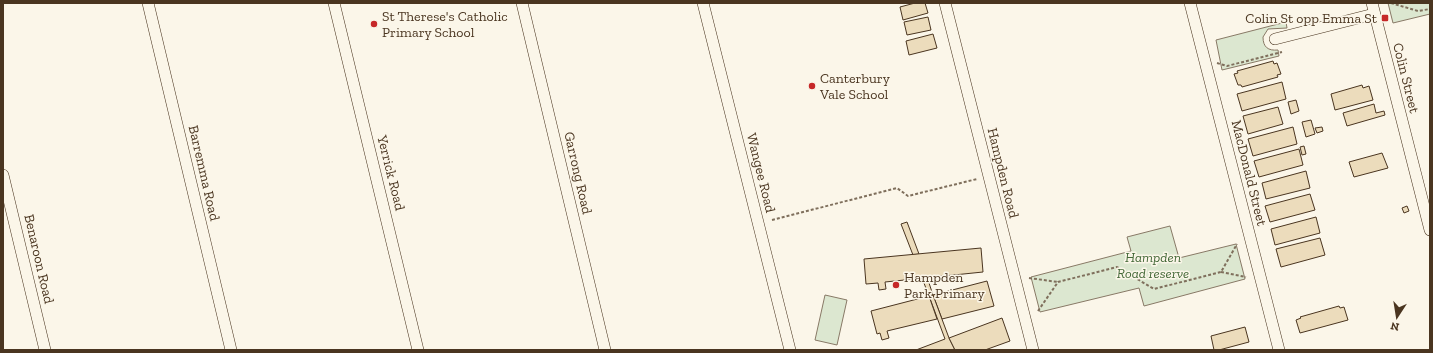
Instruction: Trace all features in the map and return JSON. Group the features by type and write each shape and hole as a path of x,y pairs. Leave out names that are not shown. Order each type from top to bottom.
{"street":[{"name":"Barremma Road","path":"148,3 231,350"},
{"name":"Yerrick Road","path":"334,3 418,350"},
{"name":"Garrong Road","path":"522,3 604,350"},
{"name":"Wangee Road","path":"703,3 790,350"},
{"name":"Hampden Road","path":"945,3 1033,350"},
{"name":"MacDonald Street","path":"1190,3 1279,350"},
{"path":"1274,38 1373,8"},
{"name":"Colin Street","path":"1373,8 1430,230"},
{"name":"Benaroon Road","path":"3,175 5,192 45,350"}],"path":[{"path":"1391,3 1418,11 1430,9"},
{"path":"1217,62 1227,66 1282,52"},
{"path":"772,220 897,188 908,196 977,179"},
{"path":"1221,272 1238,244"},
{"path":"1029,278 1058,282 1117,267 1154,289 1221,272 1246,278"},
{"path":"1038,311 1058,282"}],"green space":[{"path":"1388,3 1430,3 1430,14 1393,23"},
{"path":"1286,22 1287,28 1268,29 1263,37 1265,46 1271,50 1278,50 1279,56 1222,70 1216,40"},
{"name":"Hampden Road reserve","path":"1170,226 1179,258 1236,244 1245,279 1144,306 1139,288 1040,312 1031,277 1131,251 1127,237"},
{"path":"825,295 847,300 837,345 815,340"}],"building":[{"path":"915,3 925,3 928,13 903,20 900,7"},
{"path":"928,17 931,30 907,35 904,22"},
{"path":"933,34 937,48 909,55 906,41"},
{"path":"1273,61 1274,64 1277,63 1281,74 1277,75 1278,77 1242,87 1241,85 1238,85 1234,74 1238,73 1237,71"},
{"path":"1282,82 1286,99 1242,111 1237,94"},
{"path":"1362,85 1363,88 1369,86 1373,100 1335,110 1331,94"},
{"path":"1296,100 1299,111 1291,114 1288,102"},
{"path":"1374,104 1376,113 1384,111 1385,115 1347,126 1343,113"},
{"path":"1278,107 1283,124 1248,134 1243,116"},
{"path":"1311,120 1315,134 1306,137 1302,122"},
{"path":"1293,127 1297,144 1253,156 1248,139"},
{"path":"1322,127 1323,131 1317,133 1315,128"},
{"path":"1304,146 1306,154 1302,155 1300,147"},
{"path":"1299,149 1303,165 1259,177 1254,161"},
{"path":"1382,153 1388,168 1354,177 1349,162"},
{"path":"1306,171 1310,188 1266,199 1262,183"},
{"path":"1310,194 1315,210 1270,222 1265,206"},
{"path":"1407,206 1409,211 1404,213 1402,208"},
{"path":"1316,217 1320,233 1275,245 1271,229"},
{"path":"907,222 919,254 913,255 901,224"},
{"path":"1320,238 1325,255 1281,267 1276,249"},
{"path":"981,248 983,272 885,282 886,289 879,290 878,283 866,284 864,259"},
{"path":"927,277 933,295 929,296 922,278"},
{"path":"987,281 994,306 942,319 933,295"},
{"path":"933,295 955,350 916,350 945,339 929,296"},
{"path":"929,296 937,319 887,331 889,338 882,340 880,333 877,334 871,311"},
{"path":"1339,306 1340,308 1344,307 1348,320 1300,333 1296,320 1301,318 1300,317"},
{"path":"1002,318 1010,341 985,350 955,350 949,338"},
{"path":"1245,327 1249,342 1214,350 1211,336"}],"place":[{"name":"Colin St opp Emma St","path":"1385,18"},
{"name":"St Therese's Catholic Primary School","path":"374,24"},
{"name":"Canterbury Vale School","path":"812,86"},
{"name":"Hampden Park Primary","path":"896,285"}]}
